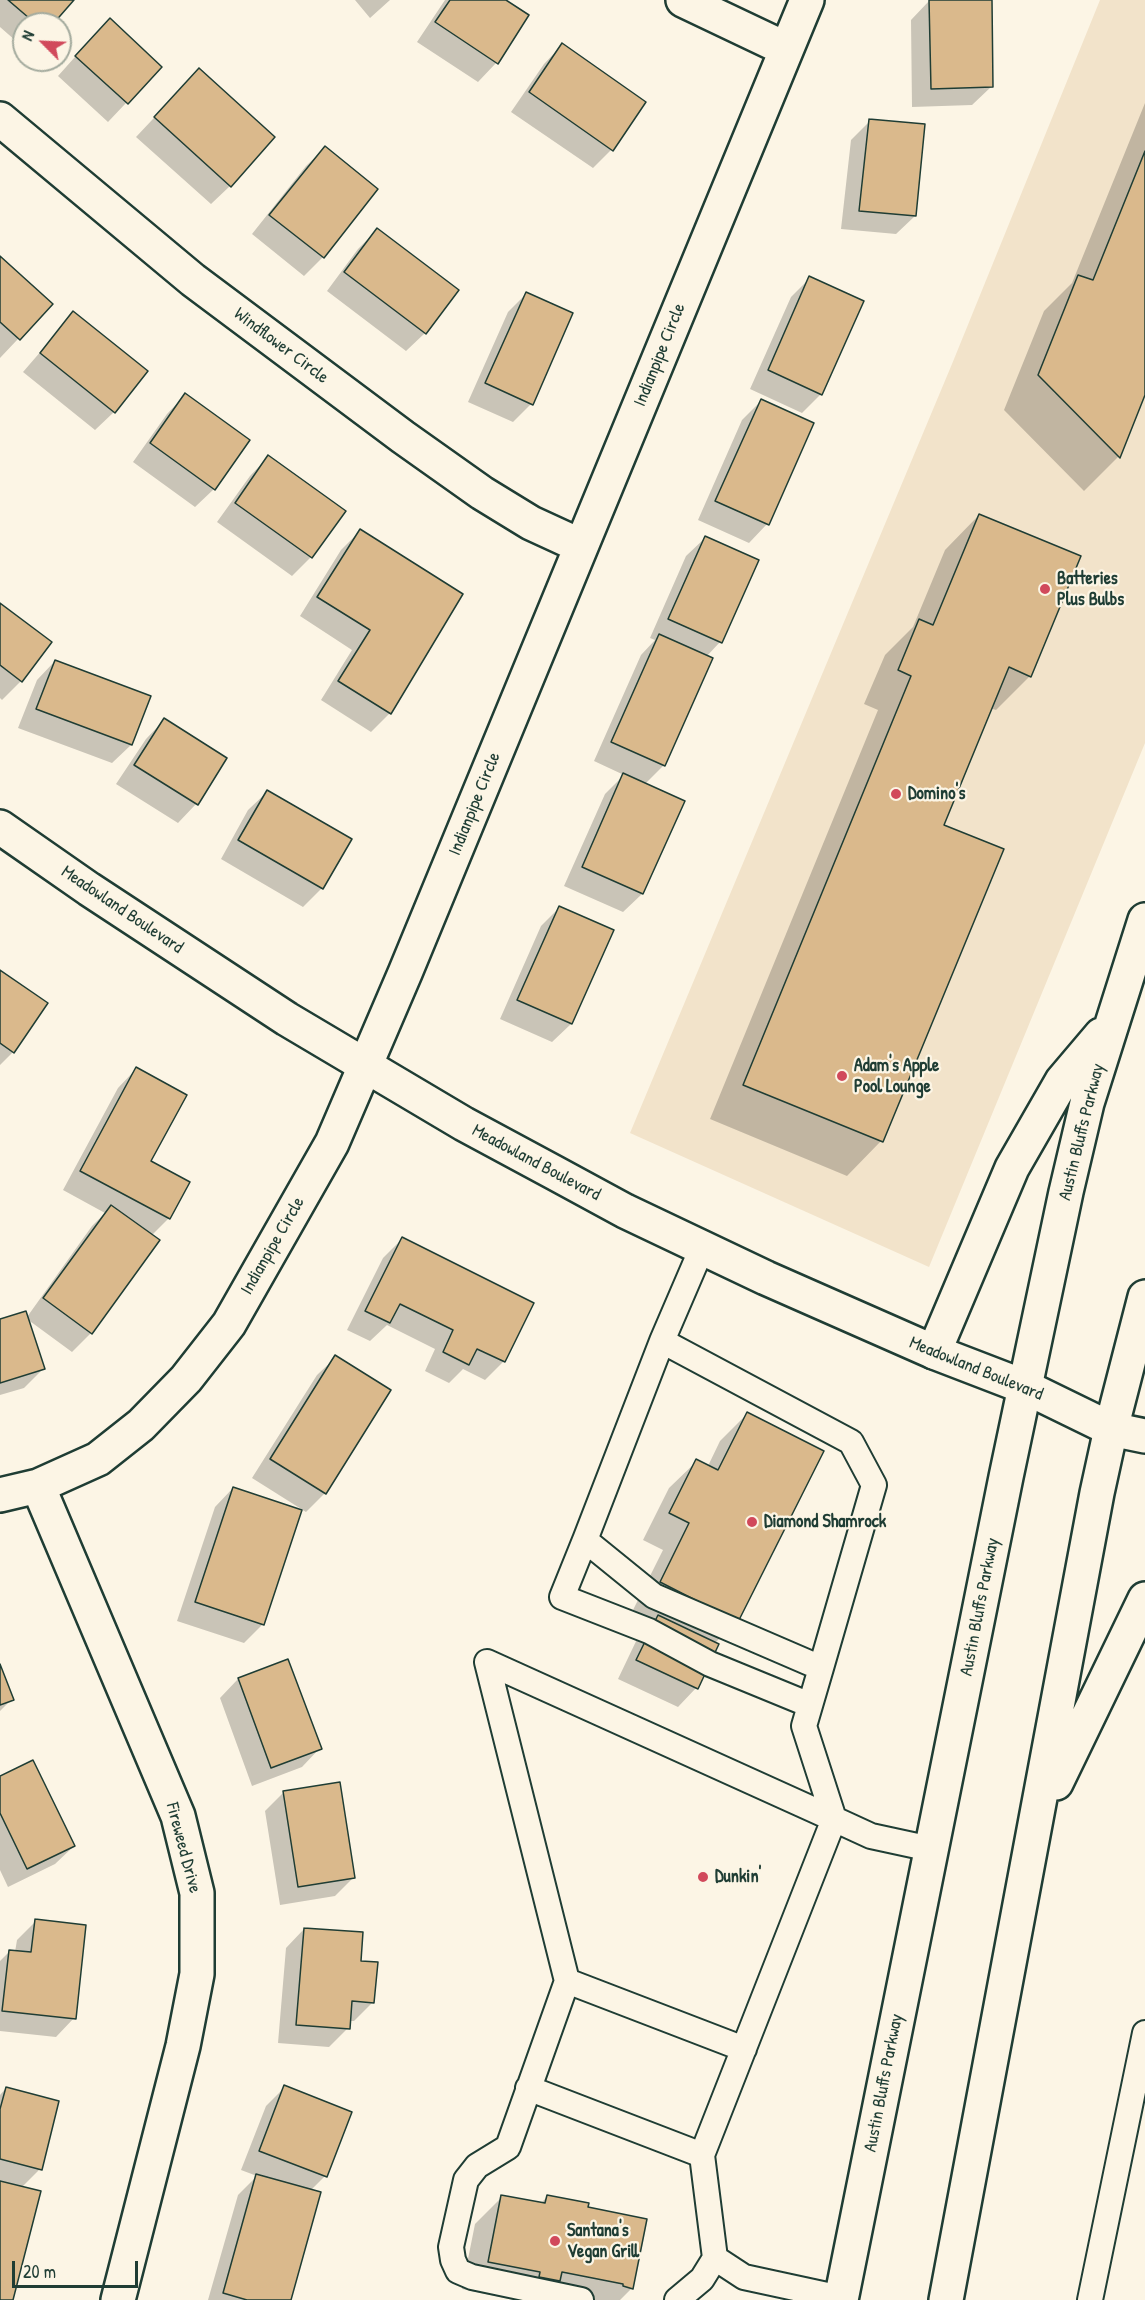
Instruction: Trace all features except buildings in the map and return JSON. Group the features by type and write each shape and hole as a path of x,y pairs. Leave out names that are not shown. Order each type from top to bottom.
{"street":[{"path":"683,0 786,49"},
{"name":"Indianpipe Circle","path":"0,1495 38,1486 98,1459 141,1425 186,1379 229,1324 332,1143 366,1066 807,0"},
{"name":"Windflower Circle","path":"0,118 193,280 403,437 531,523 581,546"},
{"name":"Meadowland Boulevard","path":"0,827 89,890 237,987 366,1066 555,1173 702,1248 933,1352 1025,1387 1111,1429 1145,1436"},
{"name":"Austin Bluffs Parkway","path":"841,2299 1025,1387 1087,1103 1145,920"},
{"path":"933,1352 1012,1168 1062,1081 1110,1025"},
{"path":"946,2300 1111,1429 1145,1297"},
{"name":"Fireweed Drive","path":"38,1486 178,1816 197,1893 197,1974 183,2046 118,2300"},
{"path":"1034,1831 1087,1716 1145,1599"}],"lane":[{"path":"702,1248 662,1341 562,1597 649,1631 710,1664 810,1705"},
{"path":"662,1341 851,1442 874,1485 804,1726 834,1819 702,2155 715,2258 702,2279 677,2300"},
{"path":"585,1540 654,1596 821,1668"},
{"path":"581,2300 472,2277 458,2271 451,2247 466,2181 477,2166 508,2147 567,1981 487,1662 871,1836 931,1849"},
{"path":"567,1981 744,2049"},
{"path":"1090,2300 1145,2033"},
{"path":"528,2088 702,2155"},
{"path":"715,2258 744,2277 841,2299"}],"shaded area":[{"path":"1100,0 1145,0 1145,743 929,1267 630,1133 952,364"}],"place":[{"name":"Batteries Plus Bulbs","path":"1045,589"},
{"name":"Domino's","path":"896,794"},
{"name":"Adam's Apple Pool Lounge","path":"842,1076"},
{"name":"Diamond Shamrock","path":"752,1522"},
{"name":"Dunkin'","path":"703,1877"},
{"name":"Santana's Vegan Grill","path":"555,2241"}]}
